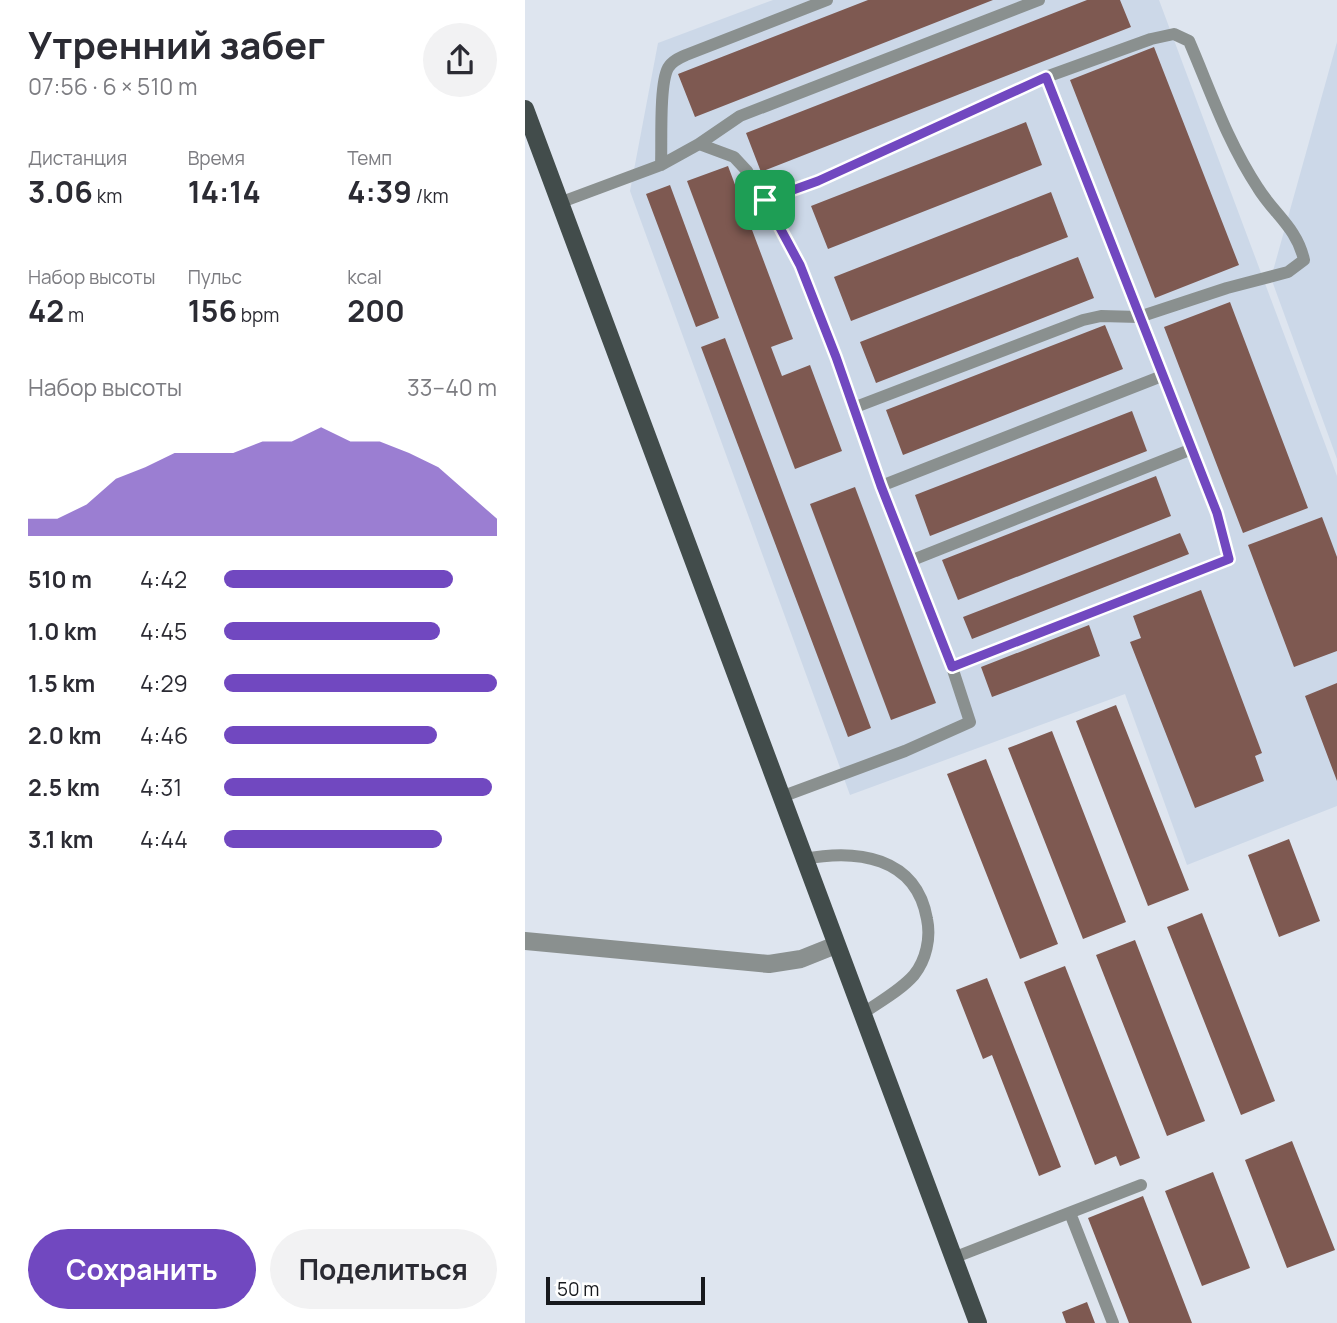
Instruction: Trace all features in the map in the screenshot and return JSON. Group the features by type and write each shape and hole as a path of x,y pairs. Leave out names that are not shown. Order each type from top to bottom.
{"main road":[{"path":"525,109 978,1323"}],"street":[{"path":"525,941 769,964 801,959 836,945"}],"lane":[{"path":"661,165 664,86 667,70 673,62 827,0"},
{"path":"559,203 661,165 699,144 740,116 1039,0"},
{"path":"765,200 818,181 1046,77 1151,39 1174,34 1189,41 1223,126 1258,189 1300,242 1304,260 1288,272 1227,288 1139,317 1101,316 1083,320 853,408"},
{"path":"952,667 1229,559 1217,513 1046,77"},
{"path":"699,144 734,157 747,171 800,265 836,357 881,486 952,667 970,723 905,751 781,797"},
{"path":"881,486 1163,376"},
{"path":"910,561 1192,449"},
{"path":"804,859 831,854 875,859 910,880 920,894 929,927 928,943 922,961 913,976 862,1014"},
{"path":"953,1258 1141,1185"},
{"path":"1070,1213 1113,1323"}],"shaded area":[{"path":"773,0 1159,0 1337,476 1337,806 1187,865 1125,694 850,795 630,191 658,43"},
{"path":"1337,42 1337,459 1271,278"}],"building":[{"path":"868,0 993,0 695,117 678,74"},
{"path":"1087,0 1120,0 1131,27 761,172 746,133"},
{"path":"1154,47 1239,265 1155,298 1070,80"},
{"path":"1026,122 1042,165 828,249 811,206"},
{"path":"728,166 793,339 771,347 782,376 810,365 842,451 795,469 687,181"},
{"path":"670,185 719,318 696,327 646,194"},
{"path":"1051,192 1068,237 851,321 834,277"},
{"path":"1078,257 1094,298 876,383 860,342"},
{"path":"1230,302 1308,508 1243,533 1164,327"},
{"path":"1105,325 1123,369 903,455 886,410"},
{"path":"725,338 871,728 848,737 701,347"},
{"path":"1132,411 1147,451 930,536 915,495"},
{"path":"1156,476 1171,516 958,600 942,560"},
{"path":"855,487 936,703 891,720 810,504"},
{"path":"1322,517 1337,557 1337,651 1294,667 1248,545"},
{"path":"1180,533 1189,554 972,639 963,617"},
{"path":"1201,590 1262,753 1255,756 1264,781 1195,808 1130,642 1141,638 1133,616"},
{"path":"1089,625 1100,656 992,697 981,667"},
{"path":"1337,683 1337,781 1305,696"},
{"path":"1116,705 1189,890 1148,906 1076,721"},
{"path":"1052,731 1126,922 1083,939 1008,748"},
{"path":"986,759 1058,944 1020,959 947,774"},
{"path":"1289,839 1320,921 1279,937 1248,855"},
{"path":"1202,913 1275,1101 1241,1115 1167,927"},
{"path":"1135,940 1205,1121 1167,1136 1096,955"},
{"path":"1065,966 1140,1158 1120,1166 1116,1156 1095,1165 1024,982"},
{"path":"987,978 1061,1167 1039,1176 992,1055 983,1059 956,990"},
{"path":"1292,1141 1335,1250 1287,1268 1245,1160"},
{"path":"1213,1172 1250,1268 1202,1286 1165,1191"},
{"path":"1143,1196 1192,1323 1129,1323 1088,1218"},
{"path":"1087,1302 1095,1323 1066,1323 1062,1312"}],"route":[{"path":"1046,77 1217,513 1229,559 952,667 881,486 836,357 800,265 765,200 818,181 1046,77"}]}
